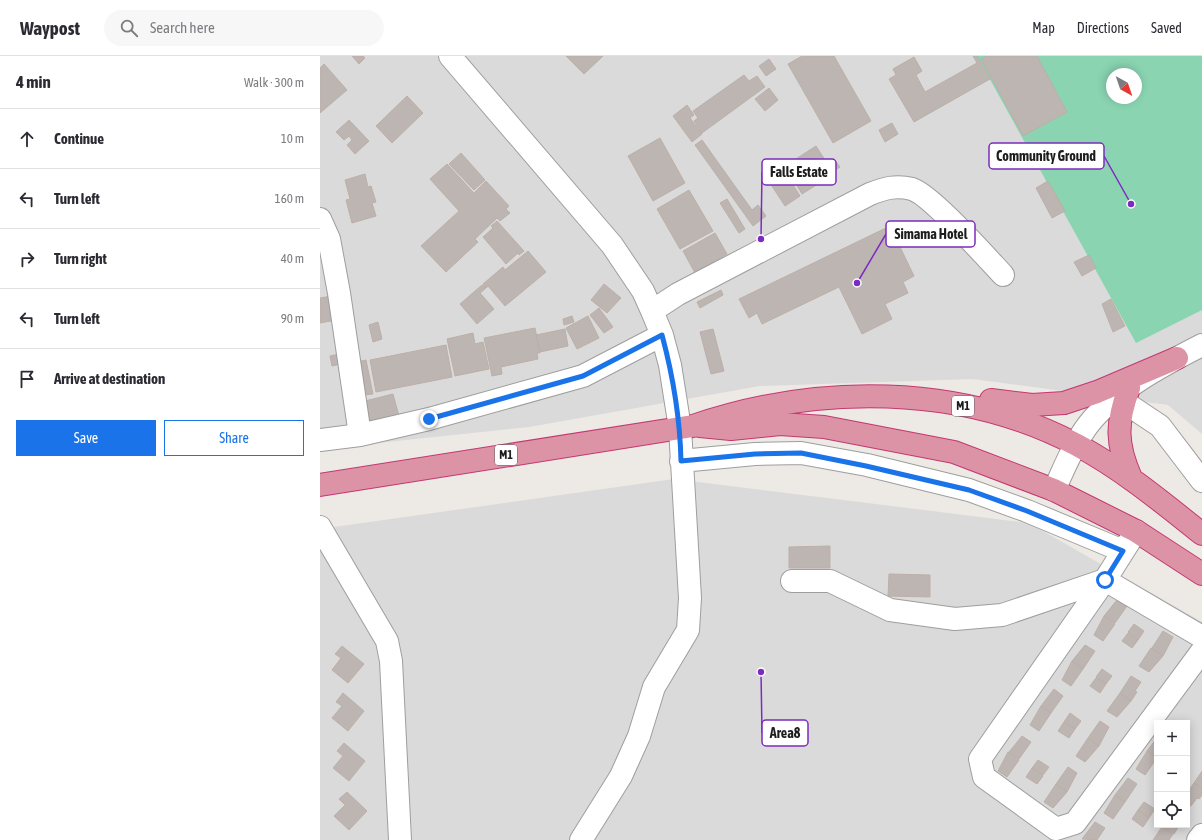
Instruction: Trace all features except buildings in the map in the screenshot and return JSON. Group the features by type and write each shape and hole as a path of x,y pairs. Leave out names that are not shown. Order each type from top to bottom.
{"highway":[{"name":"M1","path":"320,485 686,427 730,413 808,399 857,395 890,396 952,394 1015,404 1032,405 1064,403 1097,392 1177,358"},
{"path":"1126,395 1119,436 1121,457 1131,478"},
{"name":"M1","path":"890,396 951,403 985,411 1020,421 1076,444 1131,478 1202,534"},
{"name":"M1","path":"686,427 731,429 780,424 824,427 954,452 1054,490 1136,531 1202,574"}],"street":[{"path":"450,56 612,245 639,286 662,335 686,427 681,461 690,598 688,630 654,687 639,736 621,776 581,840"},
{"path":"652,311 678,294 870,194 888,187 913,190 932,203 1003,275"},
{"path":"320,219 329,240 337,280 360,435"},
{"path":"320,440 360,435 429,419 583,376 662,335"},
{"path":"1054,490 1076,444 1088,426 1103,408 1126,395 1177,358 1202,345"},
{"path":"1126,395 1160,426 1202,481"},
{"path":"681,461 755,454 801,453 866,466 969,490 1027,511 1123,551"},
{"path":"320,528 387,641 391,661 400,840"},
{"path":"1136,531 1105,580 980,759 984,778 1056,829 1075,823 1202,651"},
{"path":"792,581 830,581 890,610 955,620 1002,615 1105,580 1202,637"},
{"path":"1198,840 1202,835"}],"shaded area":[{"path":"320,56 1202,56 1202,434 1168,405 972,379 760,386 529,427 320,449"},
{"path":"674,479 1029,523 1202,622 1202,840 320,840 320,529"}],"green space":[{"path":"977,56 1202,56 1202,310 1136,343"}],"place":[{"name":"Community Ground","path":"1131,204"},
{"name":"Falls Estate","path":"761,239"},
{"name":"Simama Hotel","path":"857,283"},
{"name":"Area8","path":"761,672"}],"route":[{"path":"429,419 583,376 662,335 670,365 680,428 681,461 755,454 801,453 912,475 969,490 1027,511 1123,551 1105,580"}]}
